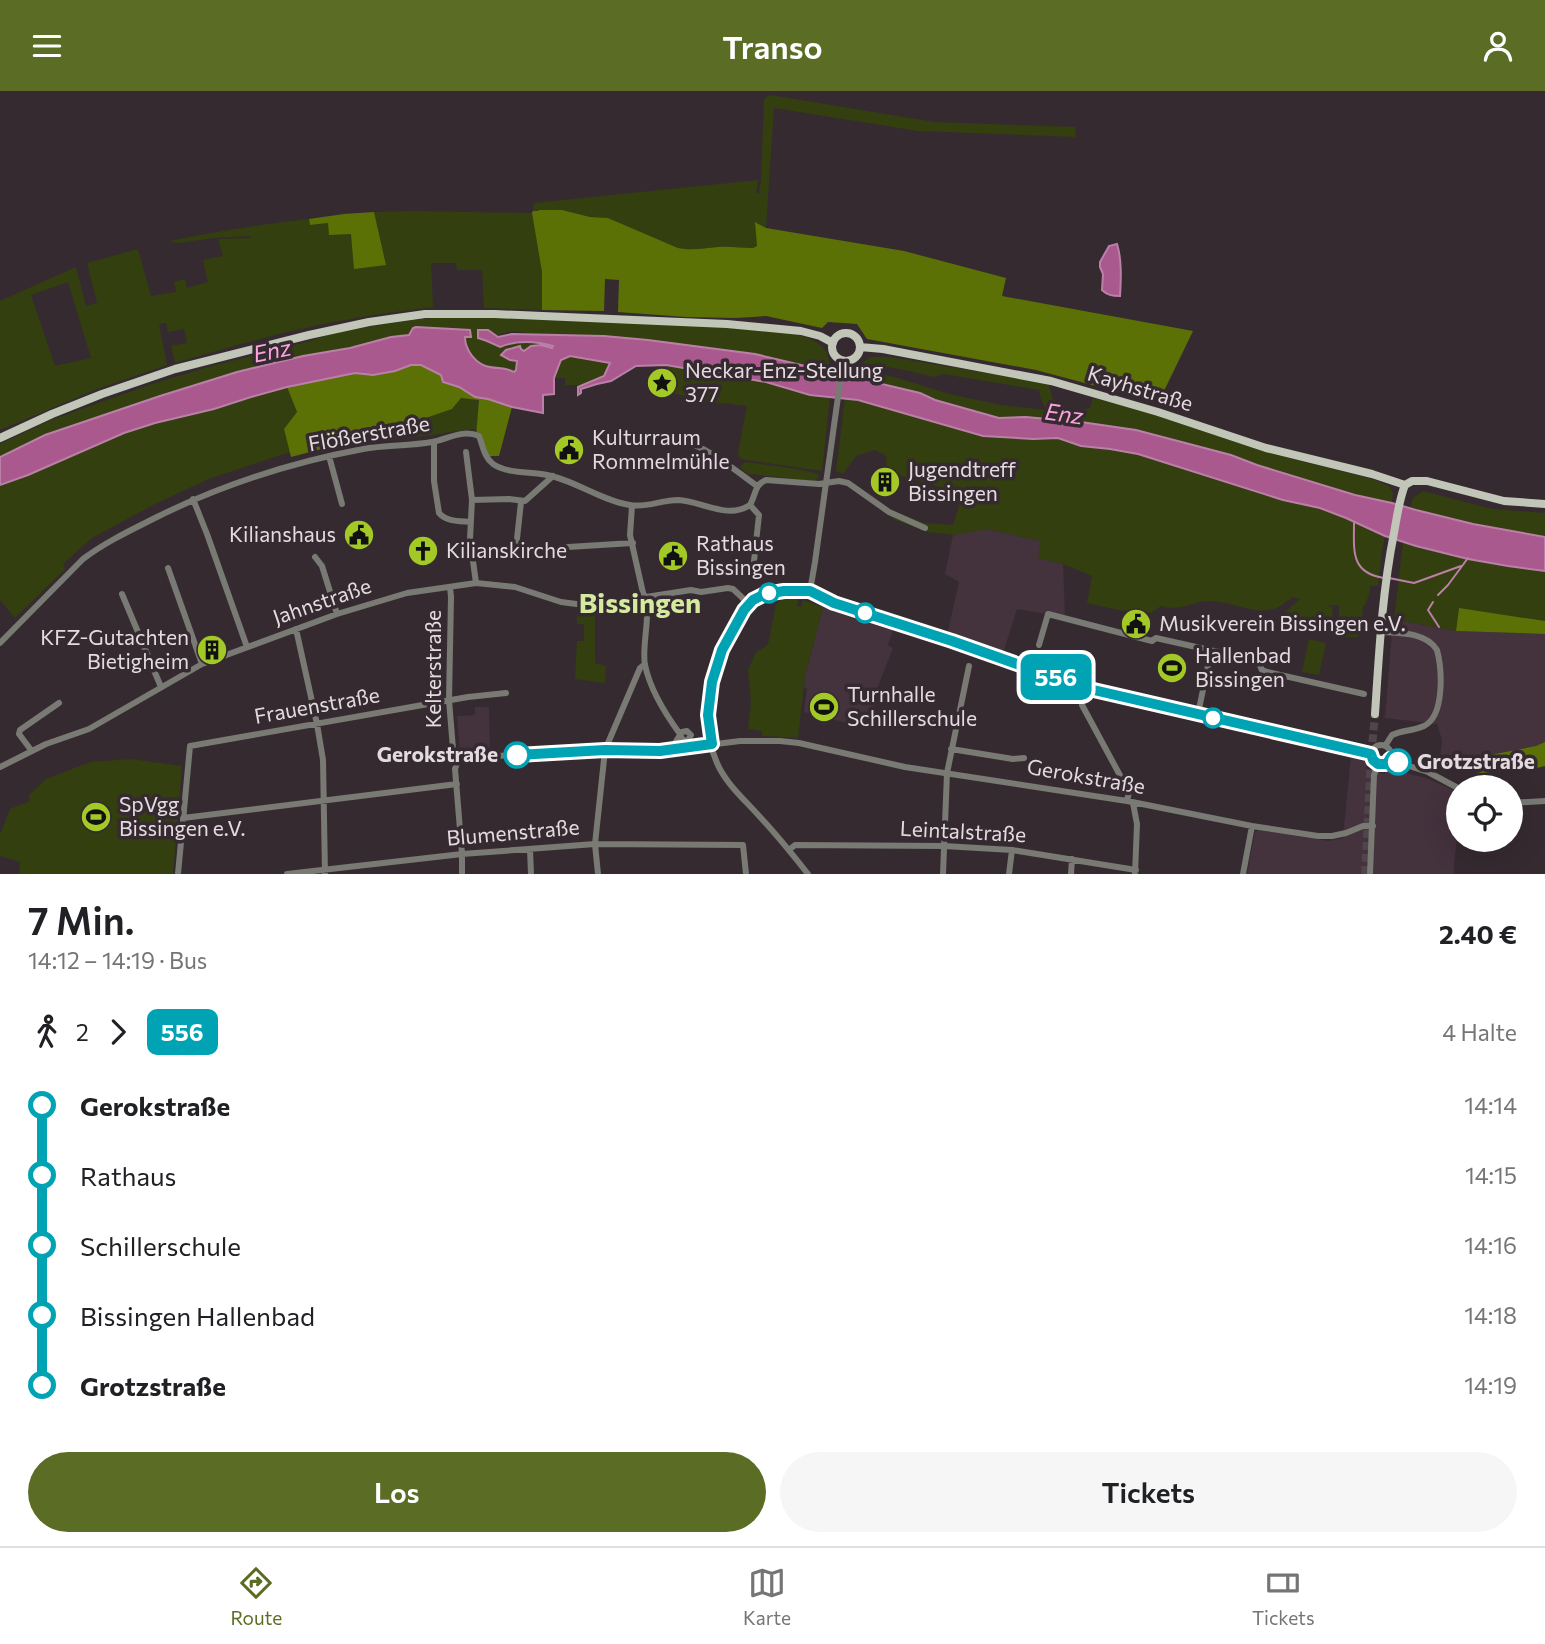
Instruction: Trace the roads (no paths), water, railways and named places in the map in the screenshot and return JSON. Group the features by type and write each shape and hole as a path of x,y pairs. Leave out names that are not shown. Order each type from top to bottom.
{"main road":[{"path":"0,438 102,394 184,367 309,335 369,322 425,314 475,313 727,324 801,331 833,343"},
{"path":"846,333 856,337 860,347 855,358 843,363 835,356 832,347 836,337 846,333"},
{"name":"Kayhstraße","path":"860,347 1051,381 1158,412 1266,448 1372,474 1404,488"},
{"path":"1375,714 1382,615 1390,553 1404,488 1412,481 1427,481 1504,501 1545,504"}],"street":[{"path":"810,591 843,363"},
{"name":"Flößerstraße","path":"0,643 83,559 111,540 193,499 237,483 329,456 369,448 434,442 462,433 473,433 479,436 491,462 500,468 553,476 632,506 680,501 738,511 750,505"},
{"path":"657,435 700,446 757,486"},
{"path":"434,442 434,481 439,513 450,520 470,522"},
{"path":"466,452 472,500 471,555 476,583"},
{"path":"329,456 342,504"},
{"path":"472,500 509,499 521,502 553,476"},
{"path":"753,571 759,515 750,505 757,486 773,479 826,484 839,481 848,483 870,501 925,528"},
{"path":"193,499 247,647"},
{"path":"516,548 521,502"},
{"path":"632,506 630,535 646,597 645,664 659,701 680,734 671,750"},
{"path":"568,547 633,543"},
{"path":"316,557 322,566 337,614"},
{"path":"168,568 202,664"},
{"name":"Jahnstraße","path":"0,767 31,750 89,729 202,664 337,614 407,593 476,583 514,587 562,602 646,608"},
{"name":"Kelterstraße","path":"450,587 449,700 453,749 458,761 455,769 462,853 461,874"},
{"path":"646,597 691,590 701,592 729,588 749,604"},
{"path":"808,874 730,784 718,765 708,715 712,682 722,650 749,604 771,592 810,591 834,603 1085,688 1371,754"},
{"path":"122,594 161,687"},
{"path":"1039,645 1048,614 1152,641 1156,638 1254,660 1267,673 1364,694"},
{"path":"296,629 323,760 325,872"},
{"path":"1381,632 1428,639 1437,649 1441,678 1438,708 1432,720 1425,726 1392,735 1385,746"},
{"path":"1198,713 1212,651"},
{"path":"598,874 595,844 605,750 640,668 645,664"},
{"path":"943,874 947,773 969,666"},
{"path":"1085,688 1082,705 1129,792 1137,824 1136,872"},
{"name":"Frauenstraße","path":"183,818 190,746 449,700 506,693"},
{"path":"31,750 19,734 20,730 59,703"},
{"path":"900,716 957,724"},
{"name":"Gerokstraße","path":"458,761 463,758 605,750 650,752 740,741 780,741 905,767 1130,802 1318,836 1332,836 1363,826 1373,826"},
{"path":"1371,754 1376,747 1385,746"},
{"path":"1371,754 1378,764 1386,764 1391,753 1385,746"},
{"path":"951,749 1013,759 1024,758"},
{"path":"1390,759 1429,772 1446,781"},
{"path":"1370,874 1374,775 1378,764"},
{"path":"178,874 183,818 457,784"},
{"path":"1523,802 1545,801"},
{"path":"1243,874 1252,826"},
{"name":"Blumenstraße","path":"287,874 325,872 462,853 595,844 743,845 746,874"},
{"name":"Leintalstraße","path":"789,850 795,845 944,846 1012,850 1136,872"},
{"path":"530,849 531,874"},
{"path":"1009,874 1012,850"},
{"path":"1071,874 1072,859"}],"waterway":[{"path":"1354,523 1356,559 1365,571 1384,578"},
{"path":"1438,595 1468,558"},
{"path":"1389,578 1414,583 1461,566"},
{"path":"1433,602 1428,610 1439,627"}],"tunnel":[{"path":"1365,874 1375,714"}],"place":[{"name":"Neckar-Enz-Stellung 377","path":"662,383"},
{"name":"Kulturraum Rommelmühle","path":"569,450"},
{"name":"Jugendtreff Bissingen","path":"885,482"},
{"name":"Kilianshaus","path":"359,535"},
{"name":"Kilianskirche","path":"423,551"},
{"name":"Rathaus Bissingen","path":"673,556"},
{"name":"Musikverein Bissingen e.V.","path":"1136,624"},
{"name":"KFZ-Gutachten Bietigheim","path":"212,650"},
{"name":"Hallenbad Bissingen","path":"1172,668"},
{"name":"Turnhalle Schillerschule","path":"824,707"},
{"name":"Gerokstraße","path":"517,755"},
{"name":"Grotzstraße","path":"1398,762"},
{"name":"SpVgg Bissingen e.V.","path":"96,817"}],"district":[{"name":"Bissingen","path":"640,603"}],"water label":[{"name":"Enz","path":"272,351"},
{"name":"Enz","path":"1064,414"}]}
